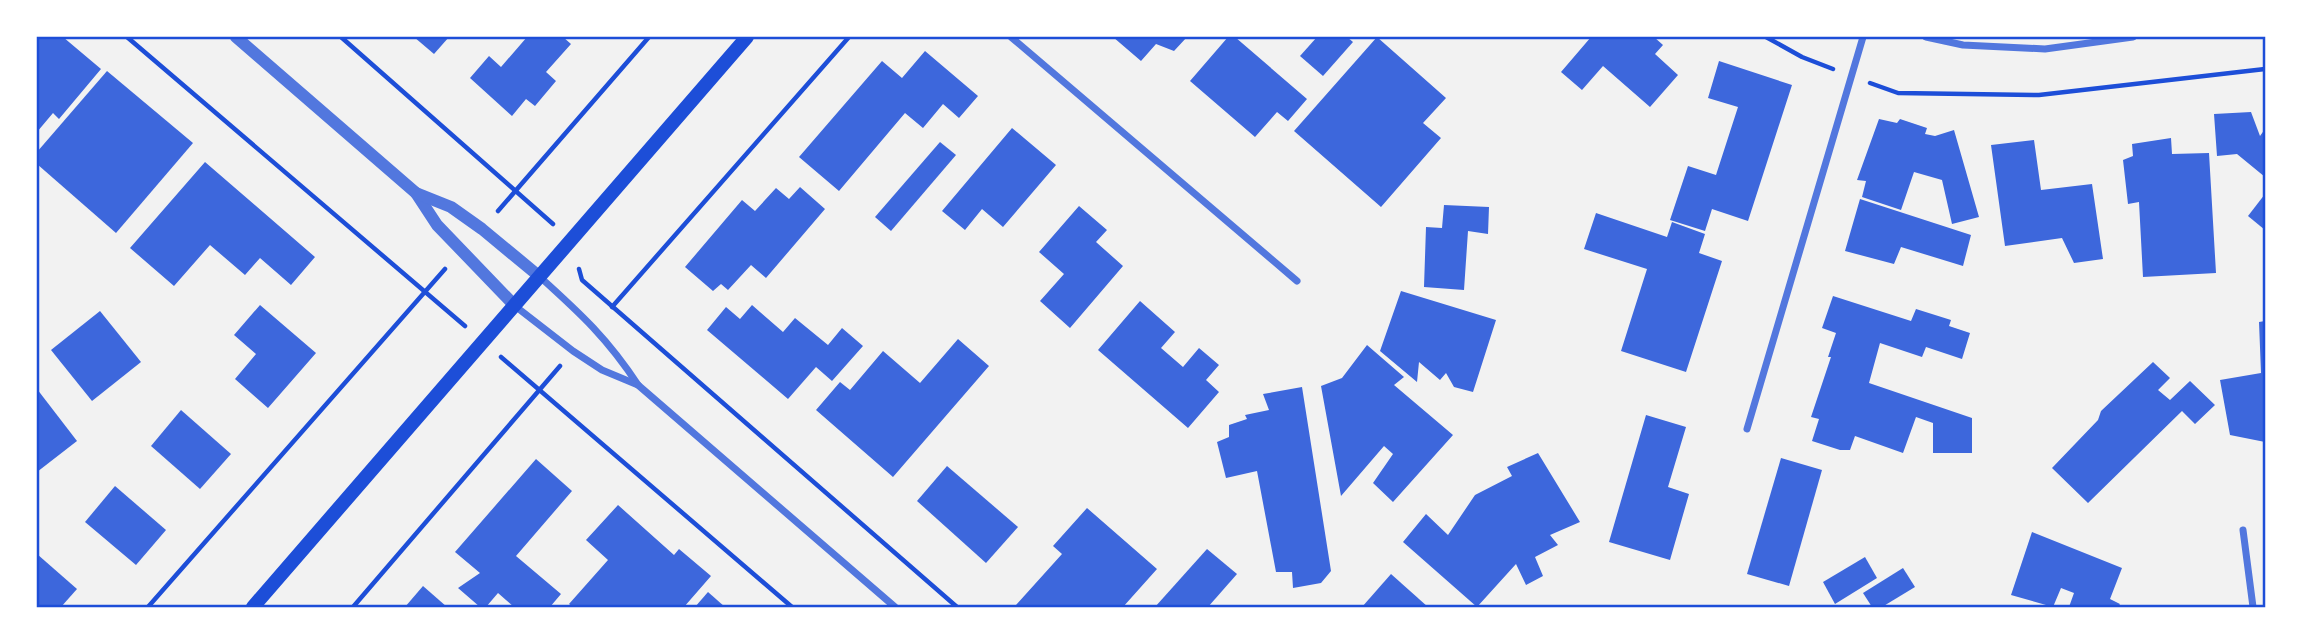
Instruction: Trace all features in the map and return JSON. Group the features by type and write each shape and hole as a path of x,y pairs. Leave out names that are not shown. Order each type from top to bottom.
{"main road":[{"path":"253,607 747,37"}],"street":[{"path":"236,37 416,193 437,225 515,306 602,370 638,385"},
{"path":"1011,37 1297,281"},
{"path":"1746,429 1863,37"},
{"path":"1926,37 1963,45 2045,49 2133,37"},
{"path":"416,193 451,208 482,229 540,277 594,326 618,354 638,385 895,607"},
{"path":"2243,530 2253,607"}],"path":[{"path":"127,37 792,607"},
{"path":"341,37 571,241 582,280 957,607"},
{"path":"482,229 649,37"},
{"path":"1766,37 1802,57 1898,93 2039,95 2265,69"},
{"path":"148,607 461,252"}],"building":[{"path":"37,37 63,37 101,69 59,119 53,113 37,132"},
{"path":"414,37 449,37 434,54"},
{"path":"527,37 563,37 571,44 546,72 556,81 535,106 526,99 512,116 470,78 489,56 501,67"},
{"path":"1113,37 1187,37 1174,51 1156,44 1141,61"},
{"path":"1228,37 1235,37 1307,99 1288,121 1277,112 1255,137 1190,81"},
{"path":"1317,37 1347,37 1353,42 1323,76 1300,56"},
{"path":"1377,37 1446,98 1423,123 1441,138 1381,207 1294,131"},
{"path":"1591,37 1654,37 1663,45 1655,54 1678,75 1650,107 1603,66 1582,90 1561,72"},
{"path":"925,51 978,96 959,118 943,104 923,128 905,113 839,191 799,157 882,61 902,78"},
{"path":"1719,61 1792,85 1748,221 1712,209 1705,231 1670,220 1688,166 1716,175 1738,107 1708,98"},
{"path":"107,71 193,143 116,233 37,164 37,152"},
{"path":"2251,112 2260,136 2265,129 2265,177 2237,154 2217,156 2214,114"},
{"path":"1879,119 1897,123 1900,119 1927,128 1925,134 1935,136 1954,130 1979,217 1952,224 1942,180 1914,172 1901,210 1862,197 1866,181 1857,180"},
{"path":"1012,128 1056,165 1003,227 982,209 965,230 942,211"},
{"path":"2171,138 2172,154 2209,153 2216,273 2143,277 2139,202 2128,204 2123,160 2133,156 2132,144"},
{"path":"2034,140 2041,190 2092,184 2103,259 2074,263 2062,238 2005,246 1991,145"},
{"path":"940,142 956,155 891,231 875,217"},
{"path":"205,162 315,257 291,285 260,258 245,275 210,245 174,286 130,248"},
{"path":"800,187 825,209 766,278 751,265 728,290 721,284 713,291 685,267 742,200 755,211 776,188 789,199"},
{"path":"2265,194 2265,230 2248,216"},
{"path":"1860,199 1971,235 1963,266 1901,247 1894,264 1845,251"},
{"path":"1444,205 1489,207 1488,234 1468,231 1464,290 1424,287 1426,227 1442,228"},
{"path":"1079,206 1107,230 1096,242 1123,266 1070,328 1040,301 1064,274 1039,252"},
{"path":"1596,213 1667,237 1672,222 1705,234 1699,253 1722,261 1686,372 1621,351 1647,269 1584,249"},
{"path":"1401,291 1496,320 1473,392 1454,387 1446,373 1440,380 1419,362 1417,382 1380,351"},
{"path":"1833,296 1911,321 1916,309 1951,320 1949,326 1970,333 1962,359 1926,347 1922,357 1880,343 1869,383 1972,418 1972,453 1933,453 1933,423 1916,417 1903,453 1855,436 1850,450 1840,450 1812,441 1819,419 1811,417 1836,333 1822,328"},
{"path":"1140,301 1175,332 1161,348 1183,367 1199,348 1219,365 1206,380 1219,392 1188,428 1098,350"},
{"path":"260,305 316,353 268,408 235,379 256,354 234,335"},
{"path":"752,305 783,332 795,318 828,345 842,328 863,346 832,381 816,367 788,399 707,330 726,307 740,319"},
{"path":"100,311 141,362 92,401 51,350"},
{"path":"2265,321 2265,442 2230,435 2220,380 2261,373 2259,322"},
{"path":"958,339 989,366 893,477 816,410 840,382 850,390 883,351 920,383"},
{"path":"1367,345 1404,377 1394,385 1453,435 1393,502 1373,483 1393,454 1384,446 1341,496 1321,386 1342,378"},
{"path":"2153,362 2170,378 2158,390 2170,400 2190,381 2215,405 2195,424 2182,411 2088,503 2052,468 2098,420 2101,411"},
{"path":"1302,387 1331,571 1321,583 1293,588 1292,572 1276,572 1257,471 1226,478 1217,442 1229,437 1229,425 1247,419 1245,415 1269,410 1263,394"},
{"path":"37,389 77,441 37,472"},
{"path":"181,410 231,454 200,489 151,446"},
{"path":"1646,415 1686,427 1668,487 1689,494 1670,560 1609,542"},
{"path":"1538,453 1580,522 1550,535 1558,545 1535,557 1543,576 1526,585 1516,564 1477,607 1403,542 1426,514 1448,535 1475,495 1512,476 1507,467"},
{"path":"1781,458 1822,470 1789,586 1747,574"},
{"path":"536,459 572,491 516,556 561,594 550,607 514,607 498,593 486,607 480,607 458,588 480,573 455,552"},
{"path":"947,466 1018,527 986,563 917,501"},
{"path":"115,486 166,530 136,565 85,522"},
{"path":"618,505 674,555 679,549 711,576 684,607 573,607 569,604 608,560 586,540"},
{"path":"1087,508 1157,569 1123,607 1018,607 1016,605 1062,554 1053,546"},
{"path":"2032,532 2122,568 2110,599 2120,604 2118,607 2069,607 2074,593 2061,588 2053,607 2011,595"},
{"path":"1207,549 1237,574 1208,607 1155,607"},
{"path":"37,554 77,589 61,607 37,607"},
{"path":"1865,557 1877,578 1835,604 1823,582"},
{"path":"1903,568 1915,587 1882,607 1872,607 1863,593"},
{"path":"1391,574 1428,607 1362,607"},
{"path":"423,586 447,607 405,607"},
{"path":"708,592 725,607 695,607"}]}
